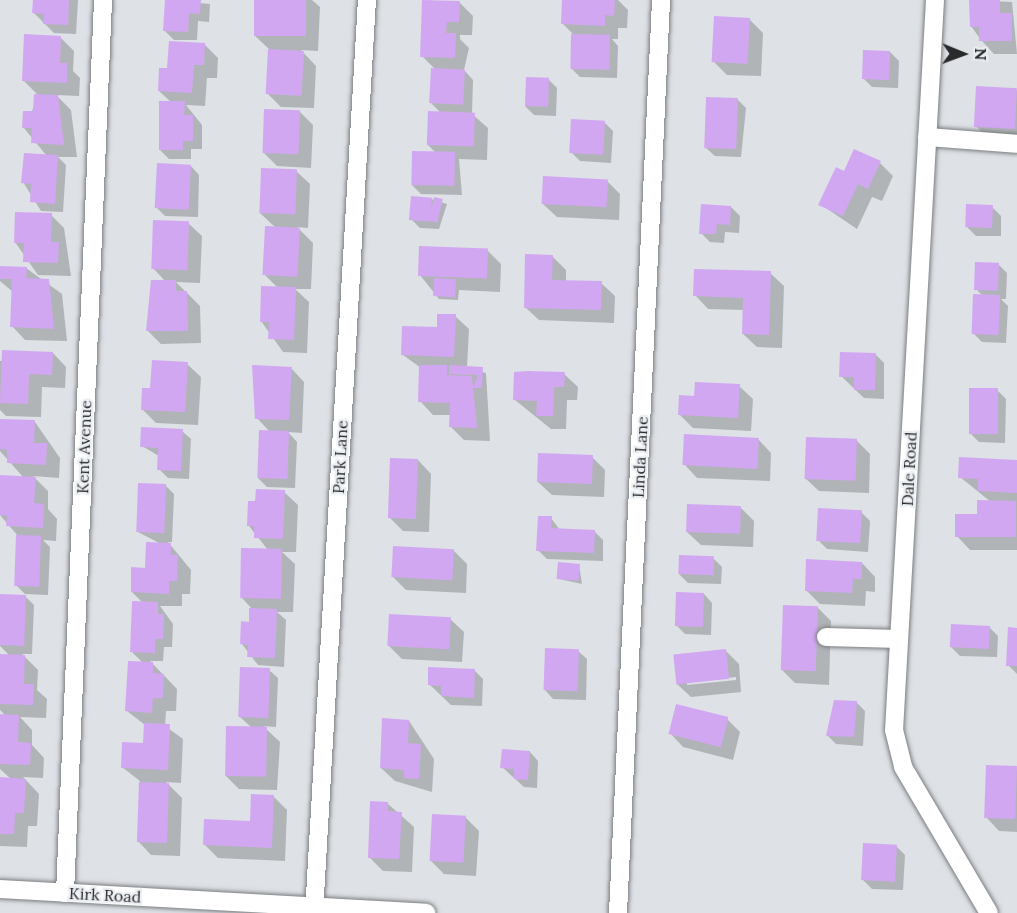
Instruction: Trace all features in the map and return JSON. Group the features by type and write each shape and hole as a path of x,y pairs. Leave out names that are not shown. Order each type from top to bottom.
{"street":[{"name":"Kent Avenue","path":"65,893 103,0"},
{"name":"Park Lane","path":"314,910 367,0"},
{"name":"Linda Lane","path":"618,913 661,0"},
{"name":"Dale Road","path":"935,0 899,639 897,752 989,913"},
{"path":"927,137 1017,144"},
{"path":"826,637 899,639"},
{"name":"Kirk Road","path":"0,889 314,910 426,913"}],"building":[{"path":"33,0 69,0 68,25 43,24 44,14 32,13"},
{"path":"165,0 201,0 200,14 189,13 188,32 163,31"},
{"path":"254,0 306,0 306,36 254,36"},
{"path":"422,0 460,1 459,22 447,22 446,33 456,33 455,58 420,57"},
{"path":"562,0 615,0 614,16 605,15 605,26 561,24"},
{"path":"969,0 1000,0 1000,13 1012,13 1012,41 979,41 979,27 970,27"},
{"path":"714,16 750,18 748,64 712,62"},
{"path":"24,34 61,36 60,63 67,63 67,83 22,81"},
{"path":"571,34 610,35 609,70 570,69"},
{"path":"169,41 205,43 204,65 194,65 192,93 158,91 159,68 167,68"},
{"path":"268,49 304,51 302,96 266,94"},
{"path":"863,50 890,51 889,80 862,79"},
{"path":"431,68 465,70 463,105 429,103"},
{"path":"526,77 549,78 548,107 525,106"},
{"path":"976,86 1017,88 1015,129 974,127"},
{"path":"34,94 58,95 64,145 31,143 32,128 22,128 23,111 33,111"},
{"path":"706,97 738,98 736,149 704,148"},
{"path":"159,101 185,101 184,115 193,115 193,141 183,141 183,150 159,150"},
{"path":"264,109 300,110 298,154 262,153"},
{"path":"428,111 475,113 474,147 427,145"},
{"path":"571,119 605,121 603,155 569,153"},
{"path":"854,149 881,161 868,189 858,184 843,216 818,205 836,167 844,171"},
{"path":"412,151 455,152 454,186 411,185"},
{"path":"24,153 58,155 55,204 30,202 31,184 21,183"},
{"path":"157,163 191,165 189,210 155,208"},
{"path":"261,168 297,169 295,214 259,213"},
{"path":"543,176 608,179 606,207 542,204"},
{"path":"411,196 432,198 430,222 409,220"},
{"path":"434,197 443,199 437,222 429,220"},
{"path":"701,204 731,206 730,225 717,224 716,234 699,234"},
{"path":"966,204 993,205 992,228 965,227"},
{"path":"15,212 52,213 51,242 59,242 58,263 23,262 24,243 14,243"},
{"path":"153,220 189,221 187,270 151,269"},
{"path":"265,226 300,228 297,277 262,275"},
{"path":"419,246 488,248 487,278 418,276"},
{"path":"525,254 553,255 552,280 602,281 601,310 524,308"},
{"path":"975,262 999,263 998,291 974,290"},
{"path":"0,266 27,267 26,278 49,279 54,329 10,327 12,279 0,279"},
{"path":"694,269 771,271 769,335 742,334 743,298 693,296"},
{"path":"434,278 456,279 455,297 433,296"},
{"path":"151,280 176,280 176,291 187,291 188,331 146,331"},
{"path":"261,286 296,287 294,340 268,339 269,322 260,322"},
{"path":"973,294 1000,295 999,335 972,334"},
{"path":"437,314 456,314 454,357 401,355 402,326 437,327"},
{"path":"2,350 53,352 52,375 29,374 28,404 0,403"},
{"path":"840,352 876,353 875,390 854,390 854,377 839,377"},
{"path":"152,360 188,362 185,412 141,410 142,388 150,388"},
{"path":"252,365 292,367 289,420 255,419"},
{"path":"419,365 447,365 447,375 472,376 477,428 449,427 450,403 418,402"},
{"path":"449,365 483,367 482,388 473,388 478,375 449,374"},
{"path":"514,372 565,372 564,387 554,387 553,416 536,416 537,401 513,400"},
{"path":"695,382 740,384 738,418 678,415 679,395 694,396"},
{"path":"969,388 998,388 998,434 969,434"},
{"path":"0,419 35,420 34,443 47,443 46,465 7,463 7,450 0,449"},
{"path":"141,427 183,429 181,471 157,470 158,448 140,447"},
{"path":"259,430 289,431 287,479 257,478"},
{"path":"684,434 759,438 757,469 682,465"},
{"path":"806,437 857,439 856,481 805,479"},
{"path":"538,453 593,455 592,484 537,482"},
{"path":"959,457 1017,460 1017,493 978,491 978,479 958,478"},
{"path":"390,458 418,459 416,519 388,518"},
{"path":"0,475 36,477 34,503 44,504 43,528 6,526 7,516 0,515"},
{"path":"138,483 166,484 164,533 136,532"},
{"path":"256,489 285,490 283,539 254,538 254,526 247,526 248,501 255,501"},
{"path":"977,500 1016,501 1016,537 955,537 955,514 977,514"},
{"path":"687,504 741,506 740,534 686,532"},
{"path":"818,508 862,510 860,543 816,541"},
{"path":"538,516 552,516 551,528 595,530 594,553 536,551"},
{"path":"16,535 41,536 39,587 14,586"},
{"path":"146,542 171,543 171,555 178,555 177,581 169,581 169,594 131,592 131,567 145,568"},
{"path":"393,546 454,549 452,580 391,577"},
{"path":"241,548 282,549 281,599 240,598"},
{"path":"679,555 714,556 713,575 678,574"},
{"path":"806,559 862,562 862,579 853,579 852,593 805,591"},
{"path":"558,562 580,564 578,581 557,579"},
{"path":"676,592 704,593 703,627 675,626"},
{"path":"0,594 26,595 24,646 0,645"},
{"path":"132,601 158,602 158,614 164,614 163,639 155,639 155,653 130,652"},
{"path":"783,605 818,606 816,671 781,670"},
{"path":"249,608 277,609 275,658 247,657 248,645 240,644 241,621 249,622"},
{"path":"389,614 451,617 449,649 387,646"},
{"path":"951,624 990,626 989,649 950,647"},
{"path":"1008,627 1017,628 1017,666 1006,666"},
{"path":"545,648 579,649 578,691 544,690"},
{"path":"726,649 729,679 676,684 673,655"},
{"path":"0,654 25,655 24,684 34,684 33,705 0,704"},
{"path":"128,661 153,662 153,673 164,674 163,698 153,698 152,713 125,711"},
{"path":"240,667 270,668 268,718 238,717"},
{"path":"428,667 475,669 474,698 441,696 441,686 428,685"},
{"path":"834,700 857,701 854,737 826,736"},
{"path":"676,704 728,717 721,747 669,734"},
{"path":"0,714 19,715 18,742 31,743 30,765 0,764"},
{"path":"382,718 409,720 408,743 421,744 419,779 404,778 404,770 380,768"},
{"path":"144,723 170,724 168,770 121,768 122,742 143,743"},
{"path":"226,726 267,727 266,777 225,776"},
{"path":"502,749 530,751 528,780 514,779 514,769 500,768"},
{"path":"986,765 1017,766 1015,819 984,818"},
{"path":"0,777 26,779 24,813 15,813 14,834 0,834"},
{"path":"139,782 169,783 167,843 137,842"},
{"path":"251,794 274,795 272,848 203,845 204,819 250,821"},
{"path":"370,801 388,802 388,811 402,812 399,859 368,858"},
{"path":"432,814 466,816 463,863 430,861"},
{"path":"863,843 897,845 895,882 861,880"}]}
